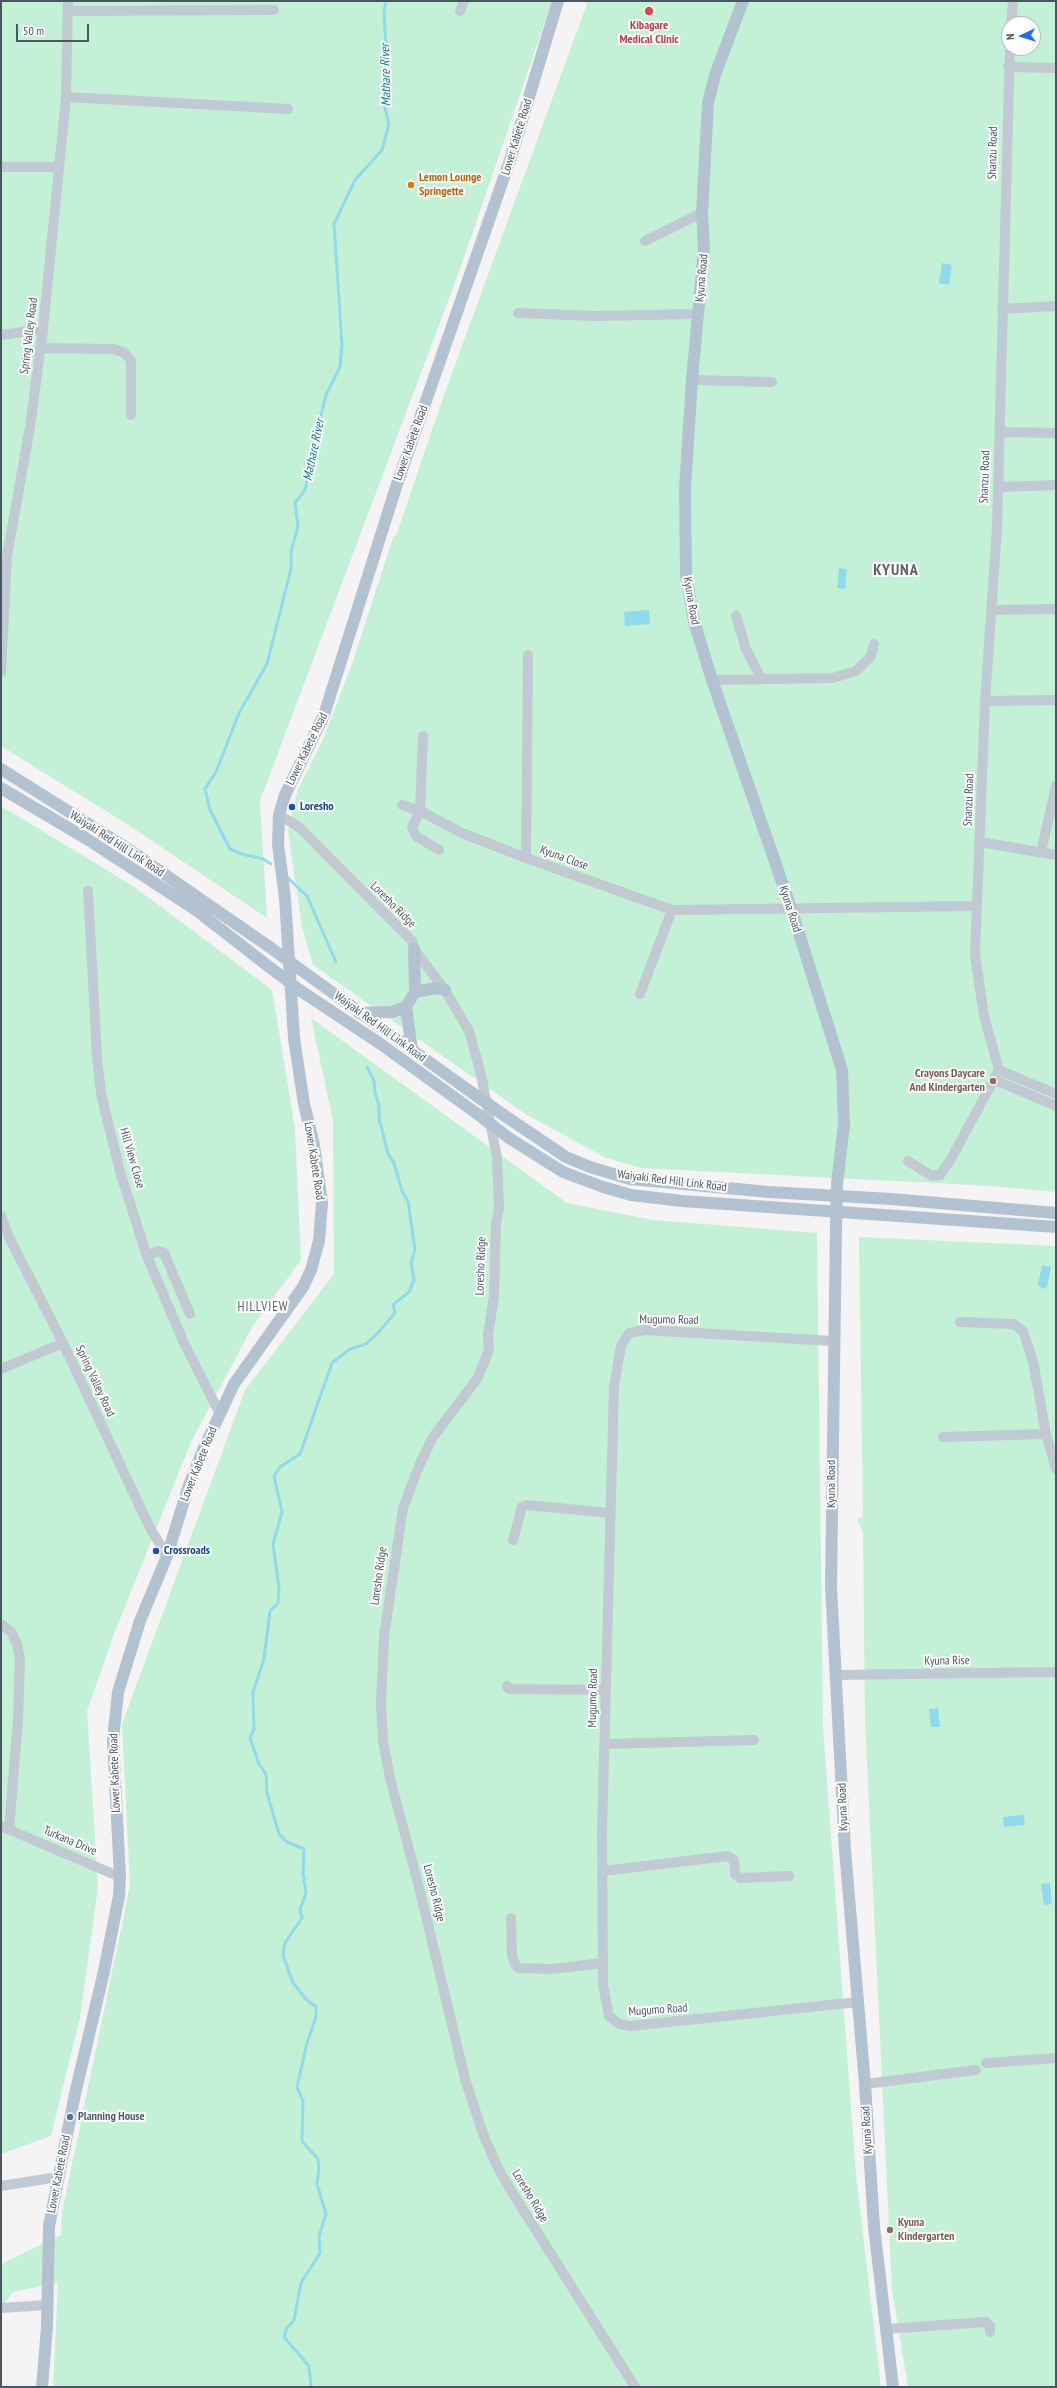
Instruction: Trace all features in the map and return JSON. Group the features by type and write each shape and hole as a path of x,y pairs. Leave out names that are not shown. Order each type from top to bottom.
{"main road":[{"name":"Lower Kabete Road","path":"42,2387 47,2305 47,2242 58,2177 114,1924 120,1877 113,1740 115,1706 140,1621 167,1556 188,1488 234,1384 303,1287 316,1255 321,1228 322,1203 319,1175 304,1104 294,1038 285,898 278,844 279,815 285,795 324,715 397,484 510,160 558,1"},
{"name":"Kyuna Road","path":"743,1 715,75 708,103 702,213 704,248 692,380 685,488 686,575 694,621 712,680 791,908 842,1070 843,1135 837,1184 833,1341 831,1587 838,1675 845,1850 865,2084 874,2227 893,2387"},
{"name":"Waiyaki Red Hill Link Road","path":"1,769 122,845 271,948 505,1116 566,1157 590,1168 630,1179 776,1192 891,1199 1056,1213"},
{"name":"Waiyaki Red Hill Link Road","path":"1,788 87,840 196,910 301,991 382,1045 509,1138 563,1172 603,1188 631,1195 682,1201 1056,1227"},
{"path":"412,1050 406,1007 415,992 414,949"},
{"path":"415,992 436,988 445,990"},
{"path":"359,1012 392,1012 406,1007"}],"street":[{"name":"Spring Valley Road","path":"1,672 5,574 30,427 43,329 66,97 68,1"},
{"path":"460,11 464,1"},
{"path":"1012,16 1013,1"},
{"path":"68,12 274,10"},
{"name":"Shanzu Road","path":"997,1075 978,988 975,955 986,701 998,486 1009,56"},
{"path":"1008,67 1056,68"},
{"path":"66,97 288,109"},
{"path":"1,166 59,167"},
{"path":"645,241 702,213"},
{"path":"1002,309 1056,306"},
{"path":"518,313 594,316 699,314"},
{"path":"1,335 43,329"},
{"path":"40,348 114,348 124,353 131,360 131,415"},
{"path":"692,380 772,382"},
{"path":"999,432 1056,433"},
{"path":"998,486 1056,485"},
{"path":"992,610 1056,609"},
{"path":"736,616 746,649 761,678"},
{"path":"712,680 833,678 856,671 871,656 874,644"},
{"name":"Kyuna Close","path":"528,655 526,858 672,910 791,908"},
{"path":"986,701 1056,700"},
{"path":"424,736 420,811 412,827 416,836 439,850"},
{"path":"1041,852 1056,786"},
{"path":"402,805 420,811 462,834 526,858"},
{"name":"Loresho Ridge","path":"279,815 300,827 412,941 414,949 445,990 469,1031 481,1074 497,1158 498,1208 496,1224 494,1296 488,1336 489,1350 477,1379 433,1437 416,1472 403,1508 384,1636 381,1704 383,1742 391,1782 420,1891 465,2079 483,2134 500,2172 511,2191 635,2387"},
{"path":"980,842 1056,855"},
{"name":"Hill View Close","path":"88,891 94,1023 101,1093 121,1175 147,1256 183,1341 220,1414"},
{"path":"791,908 977,906"},
{"path":"640,994 672,910"},
{"path":"997,1075 1056,1094"},
{"path":"997,1075 1056,1106"},
{"path":"908,1161 932,1176 940,1175 951,1159 997,1075"},
{"name":"Spring Valley Road","path":"1,1216 10,1239 63,1343 153,1533 167,1556"},
{"path":"147,1256 158,1251 164,1253 190,1314"},
{"path":"960,1322 1014,1324 1023,1331 1036,1370 1046,1434 1056,1469"},
{"name":"Mugumo Road","path":"833,1341 645,1330 629,1333 621,1346 614,1387 605,1744 603,1985 609,2016 619,2024 631,2026 858,2002"},
{"path":"1,1369 63,1343"},
{"path":"943,1437 1046,1434"},
{"path":"513,1540 522,1507 526,1505 611,1513"},
{"name":"Turkana Drive","path":"1,1624 11,1632 17,1644 20,1659 18,1720 5,1828 120,1877"},
{"name":"Kyuna Rise","path":"838,1675 1056,1672"},
{"path":"507,1686 509,1689 606,1690"},
{"path":"605,1744 754,1740"},
{"path":"603,1872 728,1856 734,1860 737,1877 789,1876"},
{"path":"511,1918 512,1955 514,1964 518,1968 552,1969 603,1964"},
{"path":"986,2063 1056,2058"},
{"path":"865,2084 976,2070"},
{"path":"1,2186 58,2177"},
{"path":"1,2308 47,2305"},
{"path":"886,2329 986,2322 990,2326 990,2332"}],"green space":[{"path":"1,1 552,1 459,272 260,801 267,918 130,826 1,746"},
{"path":"588,1 1056,1 1056,1192 991,1186 641,1168 606,1158 527,1115 313,965 302,927 288,831 298,789 324,737 353,661 394,535 396,536 444,395"},
{"path":"1,806 133,886 272,990 295,1129 301,1260 254,1324 191,1442 114,1634 87,1711 98,1888 80,2017 51,2136 1,2154"},
{"path":"311,1018 567,1203 653,1220 817,1233 823,1727 856,2175 881,2387 53,2387 58,2283 13,2292 1,2308 1,2264 61,2235 62,2212 130,1886 122,1724 245,1390 334,1274 333,1121"},
{"path":"859,1237 1056,1246 1056,2387 908,2387 892,2290 865,1720 863,1533 857,1519 863,1517"}],"water":[{"path":"942,263 952,265 949,285 939,283"},
{"path":"839,568 847,569 845,589 837,588"},
{"path":"649,610 650,624 625,626 624,612"},
{"path":"1042,1265 1051,1267 1047,1287 1043,1289 1038,1285"},
{"path":"938,1708 940,1727 931,1727 929,1709"},
{"path":"1024,1815 1025,1825 1004,1827 1003,1817"},
{"path":"1050,1883 1052,1904 1044,1905 1041,1884"}],"waterway":[{"name":"Mathare River","path":"271,864 263,859 242,854 230,849 210,810 205,789 216,772 239,713 267,664 291,569 291,552 298,526 295,503 305,490 326,395 340,367 342,345 334,224 355,180 382,150 389,124 384,104 387,66 384,12 386,1"},
{"path":"286,876 307,896 336,962"},
{"path":"311,2387 309,2366 284,2337 287,2328 294,2320 301,2283 320,2253 319,2236 326,2214 317,2184 319,2168 318,2159 302,2141 303,2101 297,2087 307,2043 316,2017 316,2007 306,1999 293,1983 283,1955 285,1943 302,1918 300,1909 306,1893 303,1873 304,1849 287,1842 279,1834 267,1793 266,1774 259,1764 250,1738 254,1729 253,1692 264,1659 270,1611 278,1603 279,1588 273,1544 282,1512 274,1476 280,1467 300,1454 332,1363 350,1349 366,1344 375,1336 395,1313 393,1305 409,1292 414,1280 411,1263 415,1250 408,1201 402,1191 394,1163 388,1154 379,1118 379,1105 375,1093 374,1081 367,1067"}],"place":[{"name":"Kibagare Medical Clinic","path":"649,11"},
{"name":"Lemon Lounge Springette","path":"411,185"},
{"name":"Loresho","path":"292,807"},
{"name":"Crayons Daycare And Kindergarten","path":"993,1081"},
{"name":"Crossroads","path":"156,1551"},
{"name":"Planning House","path":"70,2117"},
{"name":"Kyuna Kindergarten","path":"890,2230"}],"district":[{"name":"KYUNA","path":"896,570"},
{"name":"HILLVIEW","path":"263,1307"}]}
